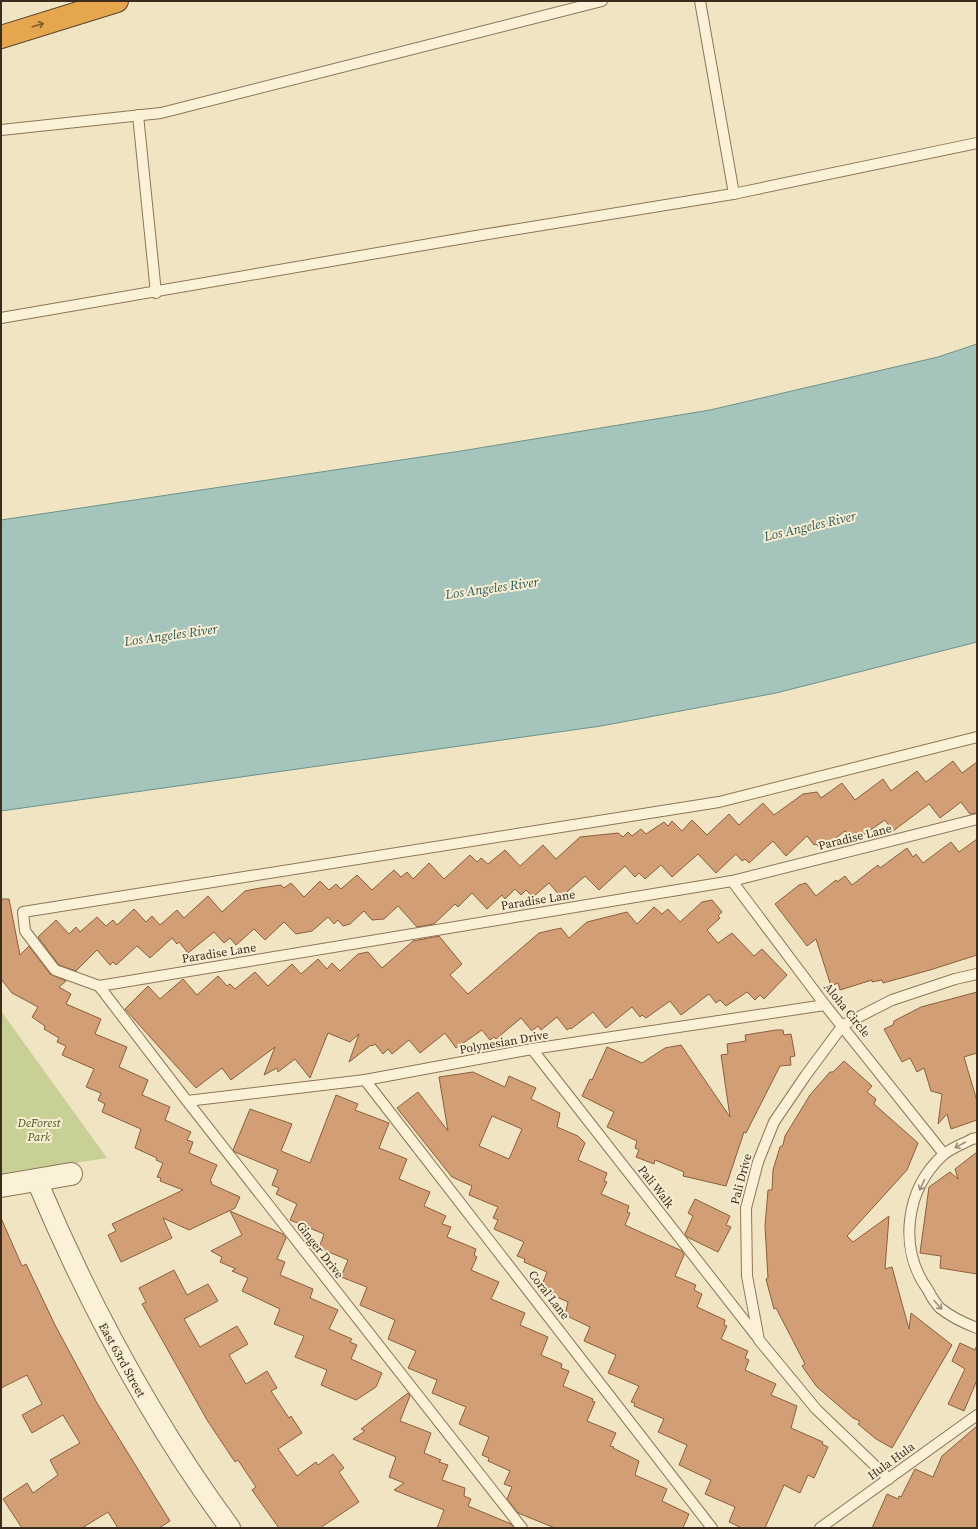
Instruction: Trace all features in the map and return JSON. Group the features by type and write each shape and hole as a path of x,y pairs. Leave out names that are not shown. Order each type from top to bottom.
{"highway":[{"path":"1,37 117,1"}],"street":[{"path":"1,1186 71,1174"},
{"name":"East 63rd Street","path":"36,1180 75,1269 103,1325 149,1408 200,1487 230,1528"}],"lane":[{"path":"1,130 161,113 602,1"},
{"path":"700,1 734,194"},
{"path":"138,115 156,293"},
{"path":"1,318 156,293 316,264 734,194 977,143"},
{"path":"100,986 55,970 25,931 23,912 719,802 977,737"},
{"name":"Paradise Lane","path":"100,986 732,882 977,818"},
{"name":"Aloha Circle","path":"732,882 825,1005 944,1154"},
{"name":"Pali Drive","path":"889,1479 816,1409 759,1340 747,1276 746,1208 758,1162 774,1122 806,1074 843,1026 892,1000 956,979 977,974"},
{"name":"Ginger Drive","path":"100,986 187,1101 522,1528"},
{"name":"Polynesian Drive","path":"187,1101 365,1080 532,1049 825,1005"},
{"name":"Pali Walk","path":"532,1049 759,1340"},
{"name":"Coral Lane","path":"365,1080 712,1528"},
{"path":"977,1138 972,1139 944,1154 929,1170 911,1210 909,1243 918,1276 939,1307 955,1319 977,1328"},
{"name":"Hula Hula","path":"820,1528 977,1415"}],"green space":[{"name":"DeForest Park","path":"1,1011 107,1158 1,1175"}],"water":[{"name":"Los Angeles River","path":"977,344 977,642 776,693 601,726 1,811 1,520 461,451 710,410 938,357"}],"building":[{"path":"953,761 962,773 977,762 977,813 970,814 961,802 940,818 929,804 893,831 885,820 853,842 845,831 823,848 822,846 820,848 816,844 814,845 807,836 786,856 773,841 749,863 745,859 742,861 736,854 716,873 698,854 672,877 661,865 645,879 639,873 635,877 625,866 599,890 585,876 561,897 549,883 533,897 526,890 521,895 515,889 505,899 502,895 487,909 472,893 458,907 455,904 434,924 417,927 398,906 384,919 372,920 364,911 350,924 343,926 338,920 334,924 328,917 312,931 296,934 284,922 265,940 254,929 236,945 230,938 224,943 214,932 188,953 179,942 177,944 172,938 150,958 137,946 116,965 113,962 110,965 97,950 76,971 59,965 38,937 56,920 69,934 76,927 80,932 97,917 106,926 113,920 117,925 134,909 146,922 152,916 160,925 177,910 184,918 208,896 222,912 245,891 281,885 284,888 291,883 304,897 320,881 329,890 336,884 341,889 357,875 372,890 394,870 401,877 407,872 413,879 429,863 444,879 470,855 477,862 481,858 488,864 505,850 520,866 543,845 556,859 580,837 618,833 623,837 628,832 632,836 641,829 646,834 664,822 668,826 672,821 682,831 692,820 707,835 729,814 739,825 763,803 774,815 803,794 817,792 821,798 842,783 855,800 883,779 891,791 917,771 926,782"},
{"path":"977,839 977,955 883,983 882,980 872,982 872,980 840,990 838,983 831,986 816,939 807,946 775,904 799,885 806,883 816,896 836,880 837,882 845,876 852,885 878,865 880,868 907,848 913,857 916,854 923,863 951,842 959,852"},
{"path":"1,899 9,899 20,955 29,946 50,974 66,981 59,987 71,994 66,1004 101,1019 95,1034 127,1047 119,1067 148,1080 142,1095 170,1107 165,1120 191,1132 187,1140 193,1142 189,1153 217,1165 210,1181 212,1182 211,1184 240,1197 235,1208 189,1230 163,1218 172,1238 121,1262 108,1235 116,1231 112,1224 183,1190 160,1181 161,1178 157,1177 163,1163 156,1160 157,1158 135,1148 141,1129 102,1112 105,1104 98,1100 101,1093 86,1087 94,1069 62,1055 66,1046 57,1042 59,1038 44,1029 45,1026 32,1017 38,1007 12,993 1,979"},
{"path":"712,900 722,912 718,916 720,918 707,930 718,943 732,933 754,956 762,949 787,975 764,999 760,995 755,1000 747,992 726,1006 720,1000 716,1003 709,994 681,1015 670,1001 646,1018 642,1015 640,1017 632,1007 606,1028 593,1012 571,1029 570,1028 567,1030 557,1017 541,1030 538,1026 532,1031 521,1018 496,1039 494,1037 490,1040 482,1030 456,1048 445,1033 420,1053 409,1040 392,1054 388,1049 383,1054 375,1044 372,1046 371,1045 349,1062 359,1034 350,1042 328,1033 310,1078 295,1059 278,1072 277,1068 264,1075 275,1047 231,1080 222,1068 196,1088 125,1009 148,986 160,999 183,979 197,995 218,976 227,986 230,984 235,989 255,972 268,986 292,964 301,974 318,959 327,969 332,963 340,971 358,954 368,952 382,968 413,941 439,936 462,964 450,975 468,994 539,933 561,928 569,938 587,922 627,912 637,924 654,907 662,914 668,909 680,922 702,902"},
{"path":"977,992 977,1053 964,1057 977,1101 977,1120 951,1129 947,1114 938,1124 942,1094 931,1091 924,1068 917,1072 910,1058 902,1062 884,1029 893,1025 894,1021 921,1007"},
{"path":"783,1030 784,1035 791,1034 795,1056 790,1057 791,1065 780,1066 746,1133 744,1132 726,1186 683,1176 684,1172 655,1160 654,1164 636,1157 639,1150 635,1148 637,1141 607,1127 614,1112 582,1096 590,1079 592,1080 607,1047 642,1063 665,1048 681,1045 730,1117 721,1055 728,1054 727,1044 746,1041 745,1035"},
{"path":"844,1061 872,1086 867,1092 876,1099 874,1104 918,1143 907,1170 847,1236 853,1242 889,1216 885,1269 892,1267 909,1329 911,1313 952,1345 892,1448 876,1439 858,1424 860,1421 853,1418 817,1387 802,1366 805,1364 776,1308 774,1309 766,1279 768,1278 765,1226 768,1190 772,1190 773,1170 780,1147 783,1145 785,1136 810,1095 830,1072 833,1072"},
{"path":"473,1072 505,1087 509,1076 536,1088 531,1099 560,1113 557,1127 578,1136 585,1143 578,1160 607,1173 604,1181 607,1182 601,1194 629,1206 627,1212 630,1213 625,1225 682,1251 684,1255 675,1276 696,1285 694,1290 702,1294 697,1307 725,1320 724,1325 727,1326 721,1339 748,1351 745,1358 749,1360 745,1370 776,1384 771,1395 797,1406 791,1428 823,1442 822,1444 828,1447 814,1478 808,1475 800,1493 784,1485 765,1528 742,1528 729,1522 735,1507 705,1494 711,1480 679,1465 687,1445 658,1432 664,1419 634,1406 635,1403 631,1402 639,1386 608,1373 616,1355 584,1341 590,1327 565,1315 568,1302 548,1293 550,1289 542,1285 547,1272 524,1262 525,1259 517,1256 524,1242 494,1229 498,1220 493,1218 498,1207 469,1195 472,1186 452,1177 397,1108 418,1092 448,1131 439,1077","holes":["492,1116 522,1129 509,1159 479,1146"]},
{"path":"336,1095 358,1104 355,1110 389,1123 379,1148 407,1159 399,1179 430,1192 424,1206 446,1216 442,1224 451,1227 447,1237 476,1249 474,1255 477,1257 471,1270 499,1282 491,1299 525,1313 520,1325 548,1337 541,1355 562,1364 561,1368 569,1371 563,1386 593,1399 592,1401 595,1402 587,1421 616,1433 610,1446 639,1461 635,1475 667,1489 662,1501 689,1514 683,1528 555,1528 518,1513 507,1499 512,1487 504,1484 510,1471 488,1461 489,1458 482,1455 489,1437 459,1424 466,1407 432,1393 437,1380 408,1368 416,1351 388,1339 395,1320 360,1305 367,1287 341,1277 348,1260 319,1248 324,1234 290,1220 297,1204 276,1194 279,1188 272,1185 278,1170 233,1150 250,1109 292,1124 281,1151 310,1163"},
{"path":"977,1152 977,1274 940,1268 941,1256 920,1253 929,1187 950,1172 958,1179 955,1169"},
{"path":"695,1199 730,1216 726,1225 731,1227 718,1252 687,1237 685,1234 693,1216 688,1213"},
{"path":"230,1211 283,1234 286,1238 277,1259 285,1262 280,1275 313,1289 310,1298 338,1310 329,1329 352,1339 350,1342 357,1345 351,1359 382,1373 376,1387 356,1400 321,1385 327,1370 295,1357 304,1336 274,1324 280,1309 242,1291 248,1278 232,1271 236,1269 220,1262 222,1257 211,1251 242,1235"},
{"path":"1,1218 22,1266 26,1264 55,1325 97,1403 170,1521 159,1528 118,1528 108,1512 82,1528 22,1528 3,1499 27,1483 33,1493 58,1475 50,1460 80,1443 63,1415 32,1433 22,1415 42,1404 27,1375 1,1388"},
{"path":"174,1270 187,1295 208,1284 218,1301 184,1319 200,1347 237,1326 248,1344 229,1355 246,1384 267,1371 277,1388 271,1391 289,1418 291,1416 302,1433 278,1449 297,1476 316,1462 318,1465 333,1454 344,1468 339,1472 359,1502 320,1528 279,1528 252,1490 256,1487 238,1460 235,1462 207,1420 142,1304 146,1302 139,1288"},
{"path":"960,1343 975,1350 977,1345 977,1380 964,1411 948,1404 965,1369 952,1361"},
{"path":"408,1393 410,1396 400,1421 431,1433 424,1453 441,1460 439,1462 448,1465 442,1480 465,1488 464,1496 471,1499 468,1506 511,1524 514,1528 437,1528 444,1510 394,1490 404,1483 389,1477 396,1457 353,1439 365,1431 361,1429"},
{"path":"977,1426 977,1528 872,1528 887,1494 898,1499 899,1496 901,1497 915,1469 933,1477 942,1456"}]}
